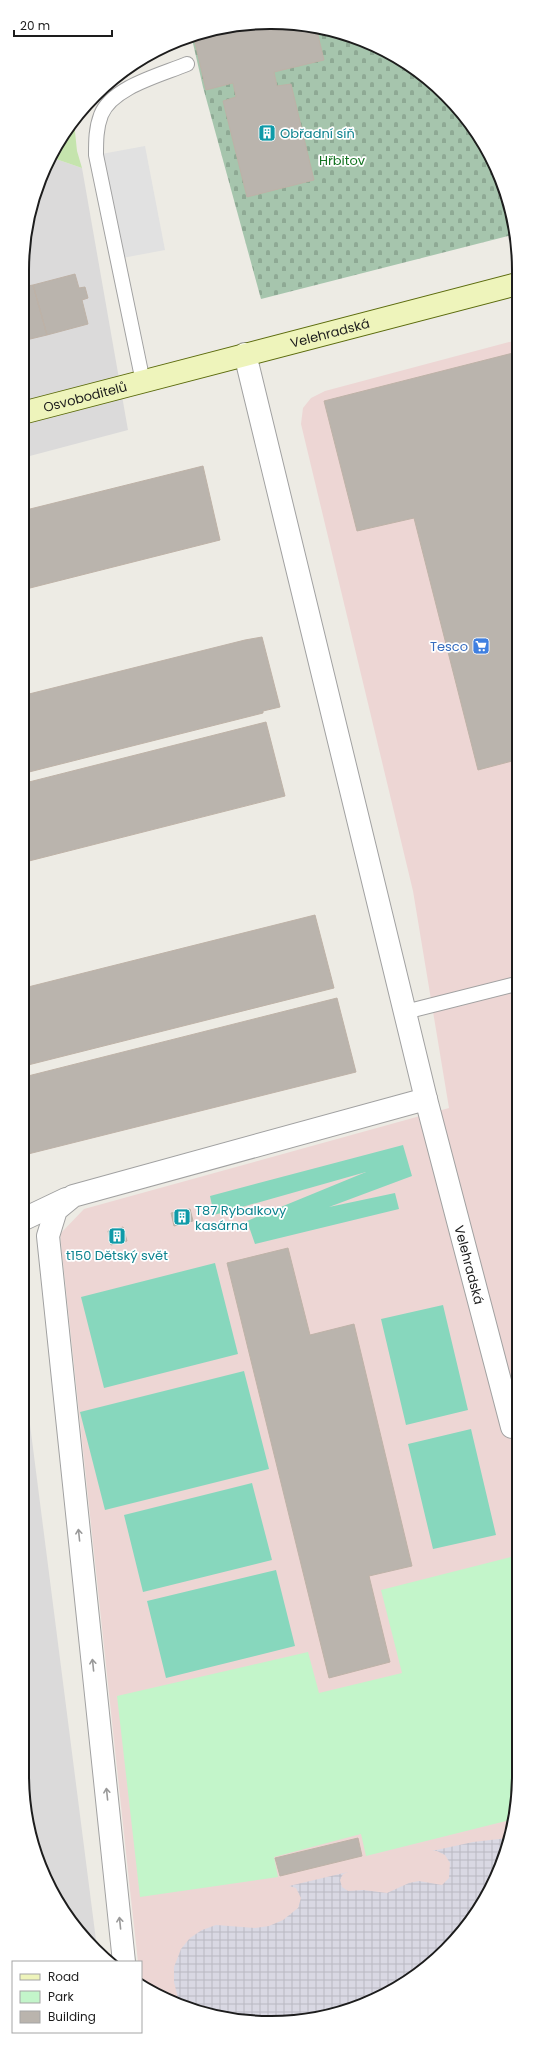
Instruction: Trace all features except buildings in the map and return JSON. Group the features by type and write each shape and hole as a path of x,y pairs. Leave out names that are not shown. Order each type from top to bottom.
{"main road":[{"name":"Velehradská","path":"143,382 245,354 512,285"},
{"name":"Osvoboditelů","path":"29,411 143,382"}],"street":[{"name":"Velehradská","path":"245,354 426,1099 512,1423"},
{"path":"29,1217 73,1196 426,1099"},
{"path":"73,1196 56,1210 48,1236 124,1961"}],"lane":[{"path":"143,382 119,274 96,155 97,130 101,114 110,100 128,88 187,64"},
{"path":"405,1012 512,985"}],"shaded area":[{"path":"145,146 165,250 117,259 96,155"},
{"path":"56,159 82,168 128,430 29,456 29,270 31,239 37,208 47,178"},
{"path":"512,341 512,1774 510,1806 507,1822 504,1837 494,1867 480,1895 462,1922 430,1956 391,1984 363,1998 333,2008 318,2011 302,2014 270,2016 239,2014 208,2008 178,1998 142,1979 142,1961 138,1961 60,1234 84,1209 449,1108 413,891 301,424 303,408 311,398 325,391"},
{"path":"29,1417 96,1941 79,1922 70,1909 47,1867 37,1837 31,1806 29,1774"},
{"path":"503,1839 494,1867 480,1895 462,1922 430,1956 391,1984 363,1998 333,2008 302,2014 270,2016 239,2014 208,2008 178,1998 174,1982 174,1967 181,1949 190,1938 202,1930 216,1925 255,1928 269,1926 283,1920 298,1908 301,1898 296,1888 289,1886 348,1872 343,1874 340,1880 342,1887 348,1891 363,1890 387,1893 409,1883 419,1881 442,1885 449,1878 450,1863 445,1855 437,1851 432,1851 473,1842"}],"green space":[{"name":"Hřbitov","path":"270,29 302,31 333,37 363,47 391,61 418,79 452,111 462,123 480,150 494,178 504,208 509,236 261,299 203,87 193,42 208,37 239,31"},
{"path":"75,129 77,151 82,168 56,159"},
{"path":"403,1145 412,1176 329,1207 395,1193 399,1209 255,1244 247,1221 366,1172 214,1215 210,1196"},
{"path":"215,1263 238,1354 104,1388 81,1297"},
{"path":"443,1305 468,1410 406,1425 381,1319"},
{"path":"244,1371 269,1469 105,1510 80,1412"},
{"path":"471,1429 496,1535 433,1549 408,1444"},
{"path":"252,1483 272,1560 143,1592 124,1515"},
{"path":"512,1557 512,1774 510,1806 507,1821 366,1856 361,1834 274,1857 278,1877 140,1897 117,1696 308,1652 319,1693 402,1673 381,1590"},
{"path":"276,1570 295,1646 166,1678 147,1601"}],"place":[{"name":"Obřadní síň","path":"267,133"},
{"name":"Tesco","path":"481,646"},
{"name":"T87 Rybalkovy kasárna","path":"182,1217"},
{"name":"t150 Dětský svět","path":"117,1236"}]}
